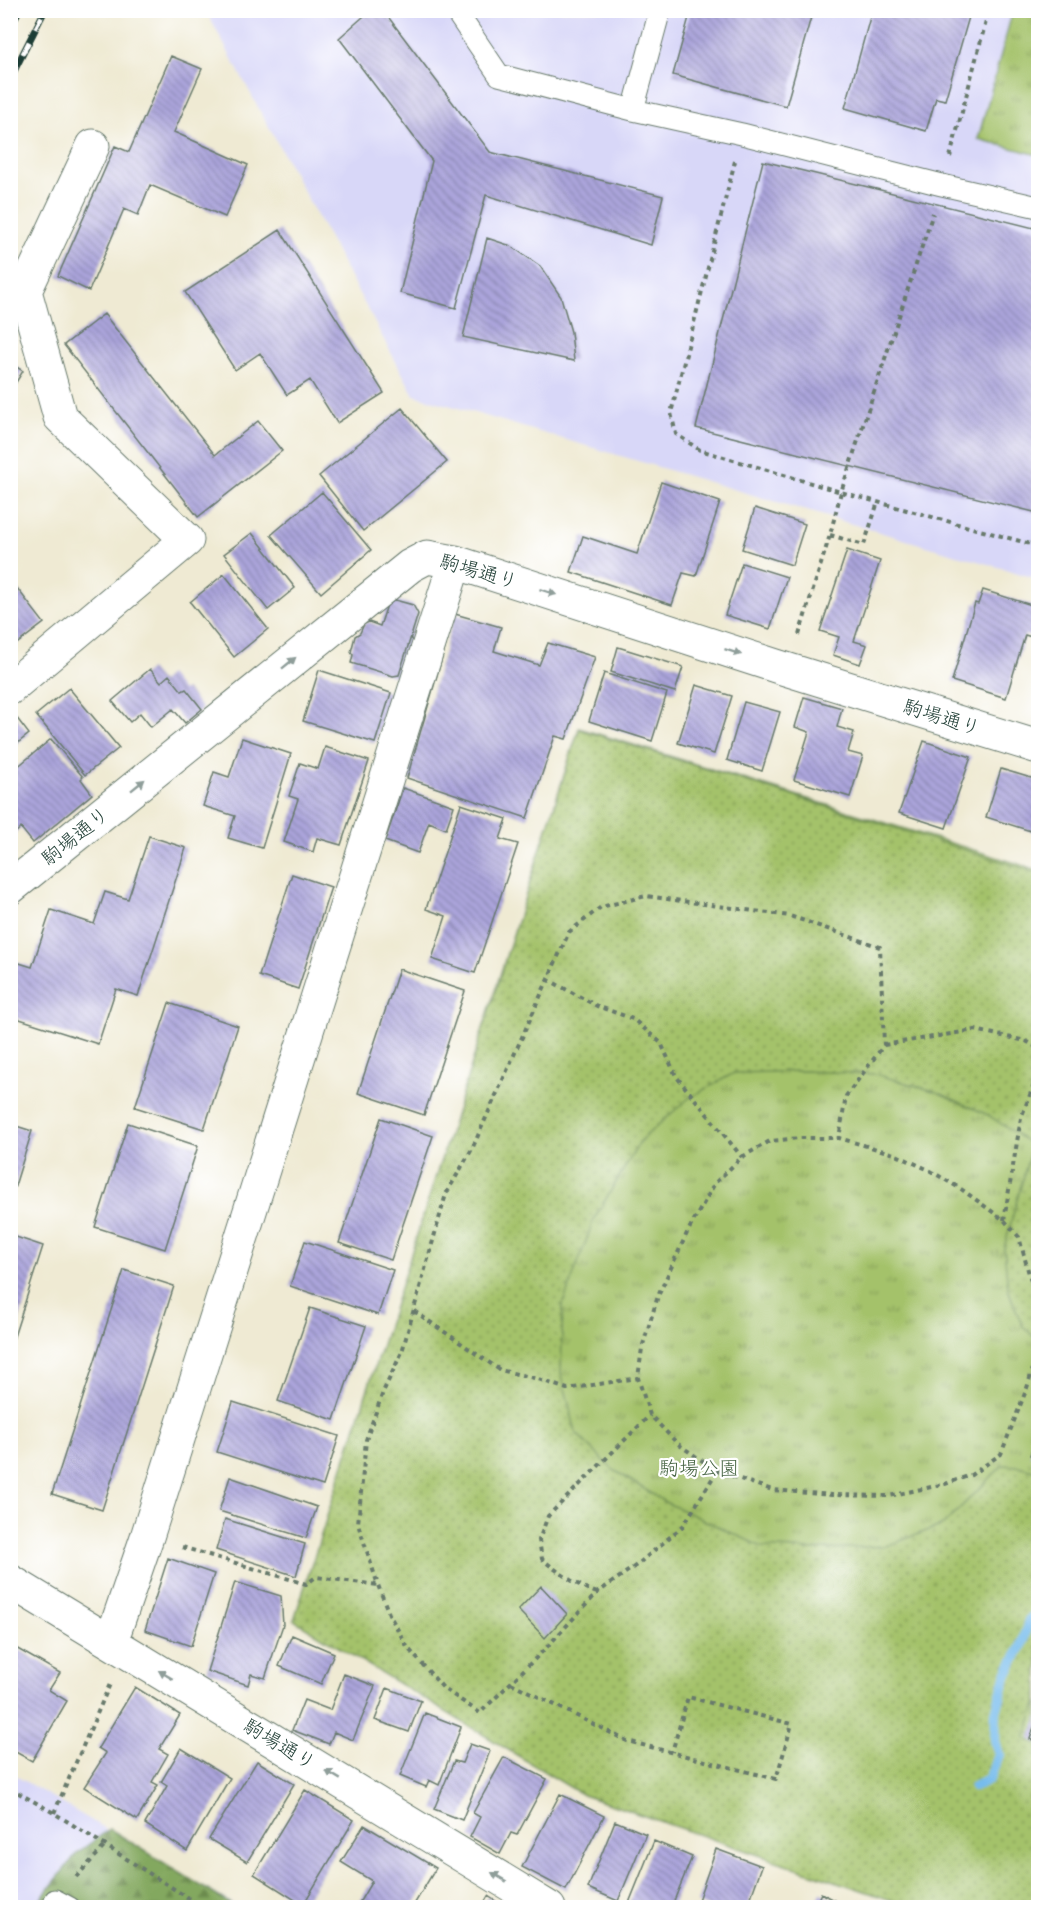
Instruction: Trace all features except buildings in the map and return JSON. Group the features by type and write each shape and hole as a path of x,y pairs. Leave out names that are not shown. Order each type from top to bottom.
{"street":[{"path":"10,688 187,540 60,417 26,291 93,146"},
{"name":"駒場通り","path":"10,888 410,566 427,557 455,561 776,666 1038,747"},
{"path":"111,1642 147,1537 455,561"},
{"name":"駒場通り","path":"10,1581 549,1908"}],"lane":[{"path":"456,10 499,75 633,110 742,134 1038,207"},
{"path":"633,110 660,10"}],"path":[{"path":"776,666 779,654 800,633 841,492 942,185 989,10"},
{"path":"742,134 671,413 676,434 700,450 841,492 1038,546"},
{"path":"830,535 864,545 878,502"},
{"path":"717,1471 683,1526 638,1564 597,1593 480,1713 444,1689 408,1648 389,1614 358,1524 366,1440 383,1392 402,1352 446,1194 472,1149 569,932 601,907 646,896 790,916 880,946 884,1046 846,1096 839,1138"},
{"path":"547,979 597,1006 633,1019 661,1043 676,1076 742,1157"},
{"path":"884,1046 975,1030 1026,1041 1038,1048"},
{"path":"1004,1220 1021,1118 1038,1078"},
{"path":"1038,1307 1019,1237 1004,1220 961,1189 894,1154 839,1138 770,1141 742,1157 715,1183 688,1231 658,1296 642,1348 638,1378 650,1416 678,1444 717,1471 772,1490 832,1495 889,1496 945,1484 971,1475 1000,1454 1027,1388 1038,1352"},
{"path":"414,1311 500,1370 567,1389 638,1378"},
{"path":"597,1593 563,1576 542,1559 540,1540 548,1516 650,1416"},
{"path":"147,1537 306,1584 316,1577 378,1586"},
{"path":"54,1813 114,1675"},
{"path":"511,1683 627,1741 776,1779 792,1724 688,1697 672,1752"},
{"path":"10,1788 106,1845 204,1908"},
{"path":"62,1904 106,1845"}],"shaded area":[{"path":"206,11 1038,11 1038,579 414,395"},
{"path":"11,1773 238,1907 11,1907"}],"green space":[{"path":"1013,10 1038,11 1038,155 978,139"},
{"name":"駒場公園","path":"579,728 1038,870 1038,1907 922,1907 583,1795 294,1620"},
{"name":"駒場公園","path":"579,729 1038,873 1038,1341 1022,1325 1008,1289 1004,1248 1032,1145 988,1115 937,1092 875,1074 803,1071 734,1073 689,1098 641,1140 594,1219 563,1304 561,1372 576,1433 612,1469 665,1502 762,1547 811,1550 886,1546 943,1525 1003,1465 1038,1471 1038,1699 1025,1739 1038,1744 1038,1907 911,1907 583,1795 294,1620"},
{"path":"110,1829 235,1907 34,1908 77,1853"}],"waterway":[{"path":"974,1787 989,1779 999,1755 995,1740 996,1712 1006,1676 1021,1647 1029,1620 1038,1612"}],"railway":[{"path":"10,28 19,10"},
{"path":"10,79 45,10"}]}
